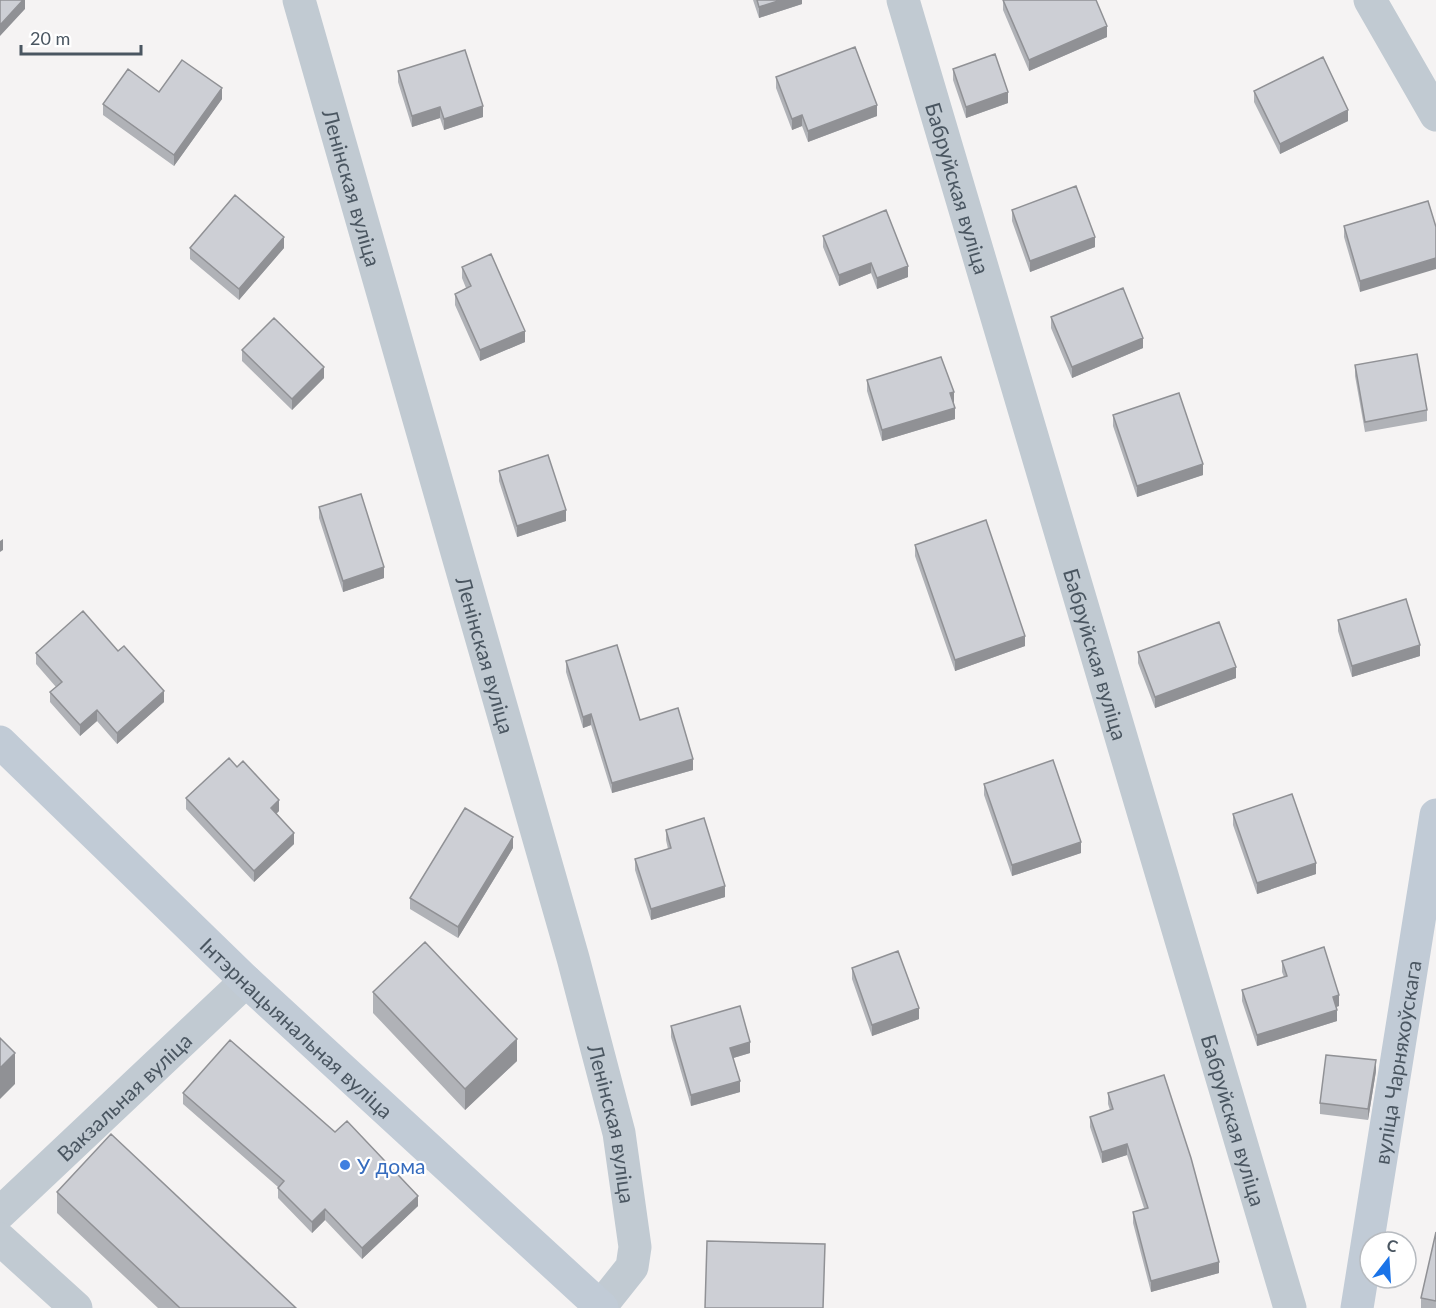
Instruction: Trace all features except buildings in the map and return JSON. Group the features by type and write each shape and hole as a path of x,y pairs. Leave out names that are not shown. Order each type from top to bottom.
{"street":[{"name":"Ленінская вуліца","path":"299,0 567,935 619,1133 634,1247 632,1267 602,1307"},
{"name":"Бабруйская вуліца","path":"903,0 1290,1308"},
{"path":"1370,0 1436,115"},
{"name":"Інтэрнацыянальная вуліца","path":"0,742 246,981 602,1307"},
{"name":"вуліца Чарняхоўскага","path":"1357,1308 1436,815"},
{"name":"Вакзальная вуліца","path":"0,1213 246,981"},
{"path":"0,1239 76,1308"}],"place":[{"name":"У дома","path":"345,1165"}]}
